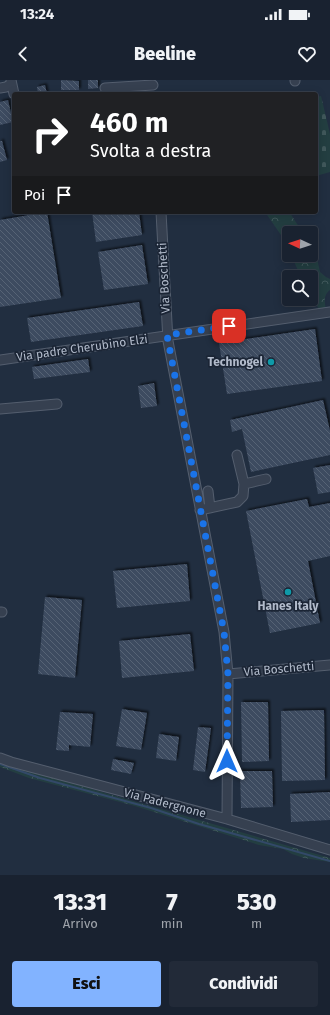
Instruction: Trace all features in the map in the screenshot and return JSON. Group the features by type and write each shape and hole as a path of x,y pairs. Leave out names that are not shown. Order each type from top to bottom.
{"street":[{"path":"0,88 6,87 11,82"},
{"path":"11,82 14,92"},
{"path":"105,87 153,86"},
{"name":"Via Boschetti","path":"161,214 167,335 224,632 228,674 227,819"},
{"name":"Via padre Cherubino Elzi","path":"0,360 330,312"},
{"path":"0,409 57,404"},
{"path":"200,510 237,502 244,496 244,484 237,455"},
{"path":"244,484 266,479"},
{"path":"208,491 210,508"},
{"name":"Via Boschetti","path":"228,674 330,665"},
{"name":"Via Padergnone","path":"0,758 227,819 330,850"}],"green space":[{"path":"321,96 330,134 330,172 318,175 318,97"},
{"path":"266,214 290,214 299,226 282,226 282,237"},
{"path":"294,262 318,262 320,272 330,279 330,290 325,298 326,308 319,309 317,306 318,270 298,270"},
{"path":"0,761 29,771 330,858 330,862 304,858 283,849 259,845 135,806 29,778 0,767"}],"building":[{"path":"61,80 79,81 79,90 61,90"},
{"path":"88,80 98,80 98,88 88,89"},
{"path":"45,85 47,92 38,92 37,87"},
{"path":"143,90 143,92 117,92"},
{"path":"8,100 12,122 0,125 0,102"},
{"path":"0,141 2,141 7,160 0,162"},
{"path":"35,214 47,214 61,298 0,307 0,220"},
{"path":"92,214 139,214 142,235 96,242"},
{"path":"142,245 148,284 104,290 98,252"},
{"path":"139,302 143,326 31,342 27,318"},
{"name":"Technogel","path":"315,329 322,381 227,394 219,343"},
{"path":"88,359 90,372 34,379 32,367"},
{"path":"154,383 157,406 141,408 138,386"},
{"path":"323,400 330,431 330,455 251,472 242,429 232,432 230,420"},
{"path":"330,465 330,492 318,494 313,468"},
{"name":"Hanes Italy","path":"307,499 309,507 330,503 330,556 308,561 320,623 270,633 246,511"},
{"path":"187,564 190,601 117,608 113,571"},
{"path":"45,597 82,600 75,678 38,674"},
{"path":"190,634 194,671 122,678 119,641"},
{"path":"241,702 268,702 269,761 242,762"},
{"path":"122,709 147,713 141,750 116,746"},
{"path":"324,710 325,780 282,781 281,711"},
{"path":"60,712 93,714 90,747 69,745 69,751 56,750"},
{"path":"198,727 211,728 205,772 193,770"},
{"path":"159,734 179,737 176,761 156,758"},
{"path":"113,759 134,763 131,774 111,770"},
{"path":"240,771 272,771 273,807 241,808"},
{"path":"330,792 330,820 291,822 290,794"}],"waterway":[{"path":"0,764 40,778 151,808 199,824 330,861"}],"place":[{"name":"Technogel","path":"271,362"},
{"name":"Hanes Italy","path":"288,592"}],"route":[{"path":"227,761 228,674 224,632 167,335 229,326"}]}
